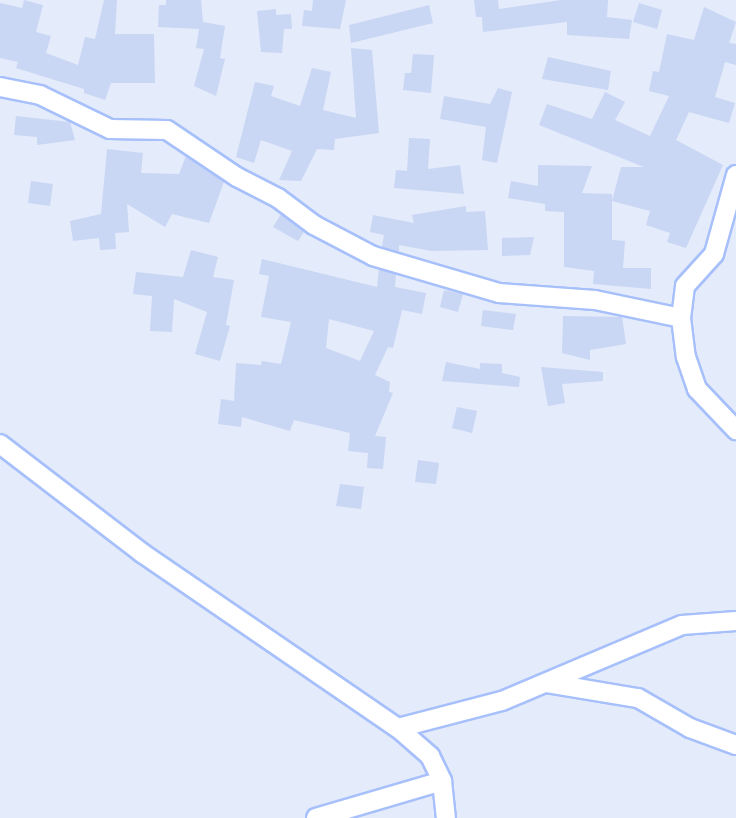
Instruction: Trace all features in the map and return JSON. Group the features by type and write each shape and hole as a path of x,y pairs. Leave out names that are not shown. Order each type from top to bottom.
{"street":[{"path":"0,87 40,95 110,129 167,130 237,177 278,198 314,225 373,256 499,292 595,300 681,318"},
{"path":"736,175 731,214 714,255 685,286 681,318 697,389 736,430"},
{"path":"0,444 142,553 398,728 430,756 442,781 446,818"},
{"path":"398,728 460,715 547,683 681,626 736,621"},
{"path":"547,683 638,698 690,728 736,745"},
{"path":"316,818 442,781"}],"building":[{"path":"24,0 43,5 36,32 51,36 46,53 78,65 85,37 95,39 104,0 117,0 115,34 154,34 155,83 111,83 105,100 84,93 84,89 16,68 18,62 0,58 0,3 22,8"},
{"path":"166,0 201,0 203,22 225,26 220,58 225,59 216,96 194,86 204,49 196,48 199,29 158,27 159,5 166,5"},
{"path":"313,0 346,0 340,29 302,26 304,10 312,11"},
{"path":"474,0 498,0 499,9 561,0 608,0 607,17 632,20 629,39 567,35 567,22 483,32 482,17 476,17"},
{"path":"639,3 662,10 657,29 633,22"},
{"path":"429,5 433,23 351,43 349,25"},
{"path":"704,7 736,22 729,43 736,44 736,65 725,62 715,97 735,103 729,123 689,112 676,140 723,165 686,248 667,242 670,233 646,225 650,211 612,201 621,167 644,167 539,125 547,104 592,119 605,92 625,102 615,120 650,136 669,96 649,91 653,71 659,72 667,34 694,40"},
{"path":"276,9 276,15 291,14 292,29 284,29 282,53 261,52 257,11"},
{"path":"351,48 372,50 379,133 335,139 334,150 317,149 301,181 279,180 292,151 261,140 254,163 236,157 255,82 274,86 271,96 300,106 312,68 331,72 323,110 356,118"},
{"path":"413,54 434,55 431,93 403,90 405,73 411,73"},
{"path":"548,57 611,71 608,90 542,79"},
{"path":"498,88 512,92 497,163 482,160 486,127 440,119 444,96 490,104"},
{"path":"16,116 70,122 75,140 37,145 37,137 14,135"},
{"path":"409,138 430,139 428,169 460,165 464,194 394,188 396,170 407,171"},
{"path":"107,149 143,153 141,173 179,174 186,156 224,182 209,223 172,214 165,227 127,204 129,232 115,233 116,249 100,250 99,238 73,241 70,221 101,214"},
{"path":"538,165 592,166 582,193 612,194 612,240 625,241 623,268 651,268 651,289 593,284 594,271 564,267 564,212 545,211 545,204 508,198 511,181 538,186"},
{"path":"31,181 53,184 50,206 28,203"},
{"path":"466,206 466,212 485,211 488,250 432,251 399,245 399,252 382,247 384,235 370,232 373,215 414,223 412,215"},
{"path":"281,214 304,232 298,241 273,227"},
{"path":"534,237 530,255 502,256 502,238"},
{"path":"191,250 218,257 213,277 234,280 226,325 230,326 220,361 195,354 207,312 174,299 172,332 150,331 152,296 133,294 136,272 183,277"},
{"path":"262,259 377,287 379,269 396,274 395,287 426,293 422,314 402,310 393,348 388,347 375,375 390,382 389,392 393,393 375,436 386,437 383,469 367,468 368,453 348,451 350,433 294,420 290,431 242,417 241,427 218,424 221,399 234,401 236,363 261,365 262,361 281,364 291,322 261,317 269,276 259,274","holes":["329,319 374,331 360,361 326,348"]},
{"path":"444,290 463,294 458,312 440,307"},
{"path":"483,310 516,314 513,330 481,326"},
{"path":"563,316 622,317 626,344 590,350 590,360 562,353"},
{"path":"446,362 480,369 480,363 502,364 502,373 520,377 519,387 442,381"},
{"path":"541,367 603,372 603,381 562,384 565,403 548,406"},
{"path":"457,407 477,411 472,433 452,428"},
{"path":"418,460 439,463 436,484 415,482"},
{"path":"340,484 364,487 361,509 336,506"}]}
